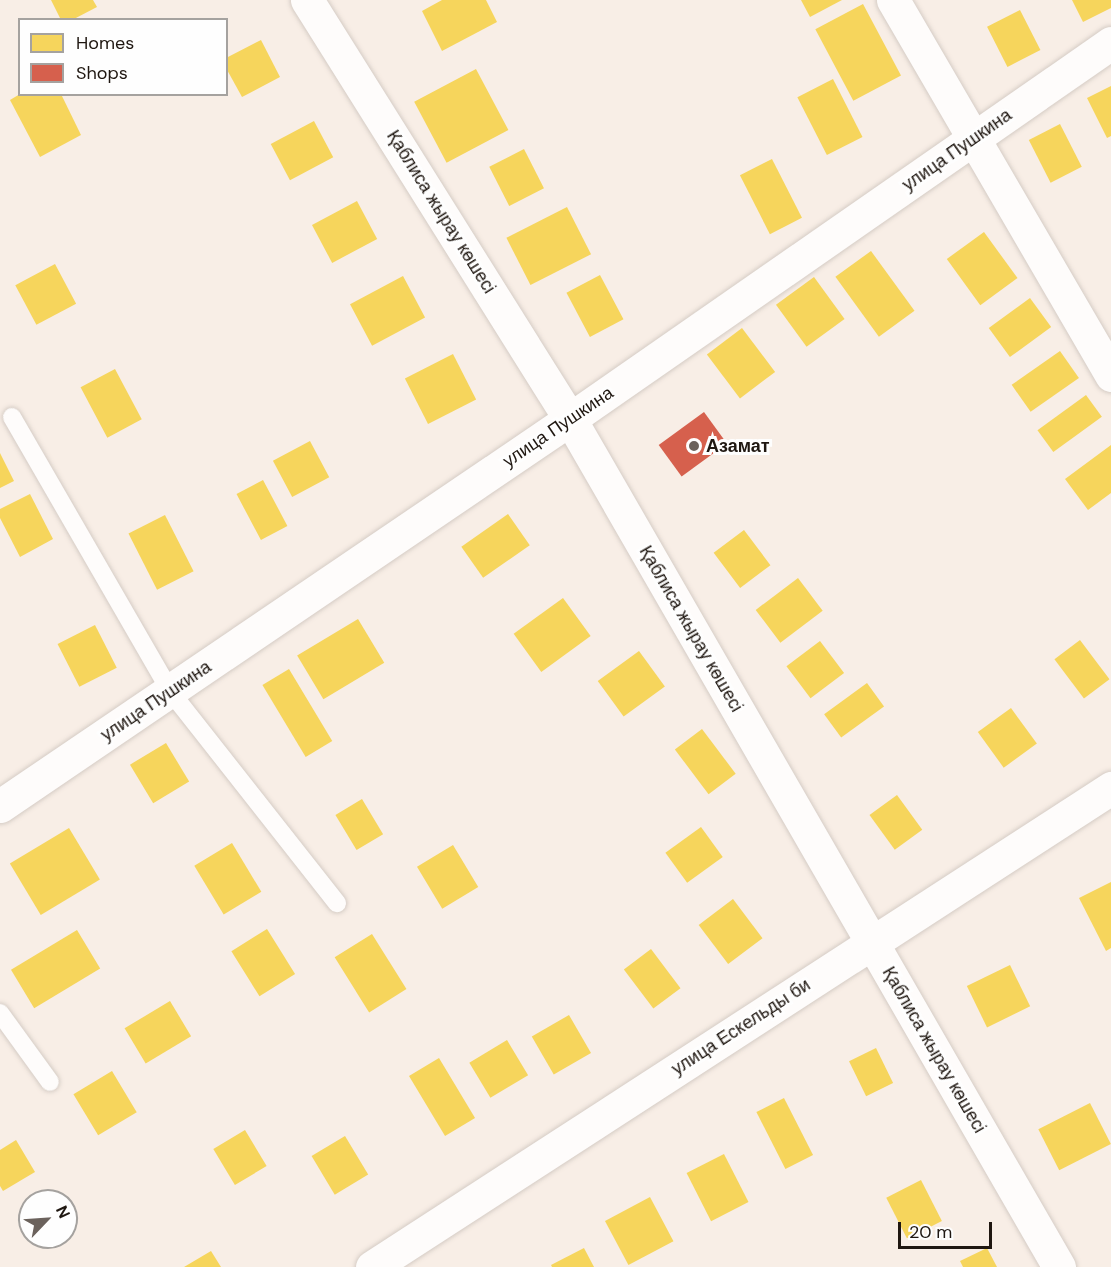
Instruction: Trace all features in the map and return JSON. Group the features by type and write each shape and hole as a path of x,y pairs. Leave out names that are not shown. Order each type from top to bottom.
{"street":[{"name":"Қаблиса жырау көшесі","path":"308,0 570,419 1059,1267"},
{"path":"893,0 1111,375"},
{"name":"улица Пушкина","path":"0,806 570,419 1111,43"},
{"name":"улица Ескельды би","path":"372,1267 1111,788"}],"lane":[{"path":"12,417 170,691 337,903"},
{"path":"0,1013 50,1082"}],"building: Homes":[{"path":"51,0 93,0 97,7 76,18 60,18"},
{"path":"442,0 486,0 497,22 442,51 422,11"},
{"path":"801,0 842,0 810,17"},
{"path":"1072,0 1111,0 1111,8 1083,22"},
{"path":"863,4 901,76 853,101 815,29"},
{"path":"1020,10 1040,50 1007,67 987,27"},
{"path":"261,40 280,77 242,97 228,72 228,57"},
{"path":"476,69 508,130 447,163 414,102"},
{"path":"833,79 863,137 827,155 797,97"},
{"path":"1111,86 1111,136 1107,138 1087,98"},
{"path":"18,95 62,96 81,135 40,157 10,100"},
{"path":"314,121 333,157 290,180 271,144"},
{"path":"1060,124 1082,167 1051,183 1029,140"},
{"path":"524,149 544,188 509,206 489,167"},
{"path":"772,159 802,218 770,234 740,175"},
{"path":"357,201 377,239 332,263 312,225"},
{"path":"567,207 591,254 530,285 506,238"},
{"path":"984,232 1018,278 980,305 947,259"},
{"path":"871,251 914,311 879,337 835,277"},
{"path":"55,264 76,304 36,325 15,285"},
{"path":"600,275 623,319 590,337 566,293"},
{"path":"403,276 425,317 372,346 350,304"},
{"path":"814,277 845,319 807,347 776,305"},
{"path":"1030,298 1051,327 1010,357 989,328"},
{"path":"742,328 775,372 740,398 707,354"},
{"path":"1060,351 1079,378 1031,412 1012,385"},
{"path":"453,354 476,399 428,424 405,379"},
{"path":"115,369 142,419 107,438 81,387"},
{"path":"1086,395 1102,417 1053,452 1037,430"},
{"path":"310,441 329,477 292,497 273,461"},
{"path":"1111,445 1111,493 1088,510 1065,479"},
{"path":"0,453 14,481 0,488"},
{"path":"263,480 287,526 261,540 237,494"},
{"path":"30,494 53,539 20,557 0,518 0,509"},
{"path":"508,514 530,545 483,578 461,547"},
{"path":"165,515 194,571 157,590 128,534"},
{"path":"744,530 770,565 740,588 714,553"},
{"path":"798,578 823,611 780,643 756,610"},
{"path":"563,598 591,636 541,672 514,634"},
{"path":"358,619 384,663 323,699 297,656"},
{"path":"95,625 117,668 79,687 58,644"},
{"path":"1080,640 1109,679 1084,698 1054,659"},
{"path":"820,641 844,673 811,698 786,666"},
{"path":"639,651 665,687 624,717 598,681"},
{"path":"289,669 332,741 306,757 262,685"},
{"path":"867,683 884,706 841,738 824,714"},
{"path":"1011,708 1037,744 1004,768 978,732"},
{"path":"702,729 736,774 709,794 675,749"},
{"path":"166,743 189,782 153,803 130,765"},
{"path":"897,795 922,830 895,850 869,815"},
{"path":"362,799 383,834 357,850 335,815"},
{"path":"701,827 723,857 687,883 665,853"},
{"path":"69,828 100,879 41,915 10,864"},
{"path":"232,843 261,892 224,915 194,866"},
{"path":"453,845 478,887 442,909 417,867"},
{"path":"1111,882 1111,948 1106,951 1079,898"},
{"path":"733,899 762,938 728,964 699,925"},
{"path":"267,929 295,974 259,996 231,951"},
{"path":"77,930 100,969 34,1008 11,970"},
{"path":"372,934 406,989 369,1012 335,957"},
{"path":"651,949 680,988 653,1009 624,969"},
{"path":"1010,965 1030,1006 987,1027 967,986"},
{"path":"170,1001 191,1036 146,1063 125,1028"},
{"path":"569,1015 591,1053 554,1075 532,1036"},
{"path":"507,1040 528,1075 490,1098 469,1063"},
{"path":"876,1048 893,1083 866,1096 849,1061"},
{"path":"439,1058 475,1118 445,1136 409,1076"},
{"path":"112,1071 137,1112 98,1135 73,1094"},
{"path":"784,1098 813,1155 785,1169 756,1112"},
{"path":"1090,1103 1111,1144 1059,1170 1038,1129"},
{"path":"245,1130 267,1166 235,1185 213,1149"},
{"path":"345,1136 368,1175 335,1195 312,1156"},
{"path":"16,1140 35,1172 3,1191 0,1186 0,1150"},
{"path":"724,1154 749,1202 711,1221 687,1173"},
{"path":"921,1180 942,1221 907,1239 886,1198"},
{"path":"650,1197 673,1241 628,1265 605,1221"},
{"path":"584,1248 594,1267 552,1267 551,1265"},
{"path":"987,1248 997,1267 963,1267 960,1261"},
{"path":"211,1251 221,1267 184,1267"}],"building: Shops":[{"path":"704,412 727,444 682,476 659,445"}],"place":[{"name":"Азамат","path":"694,446"}]}
